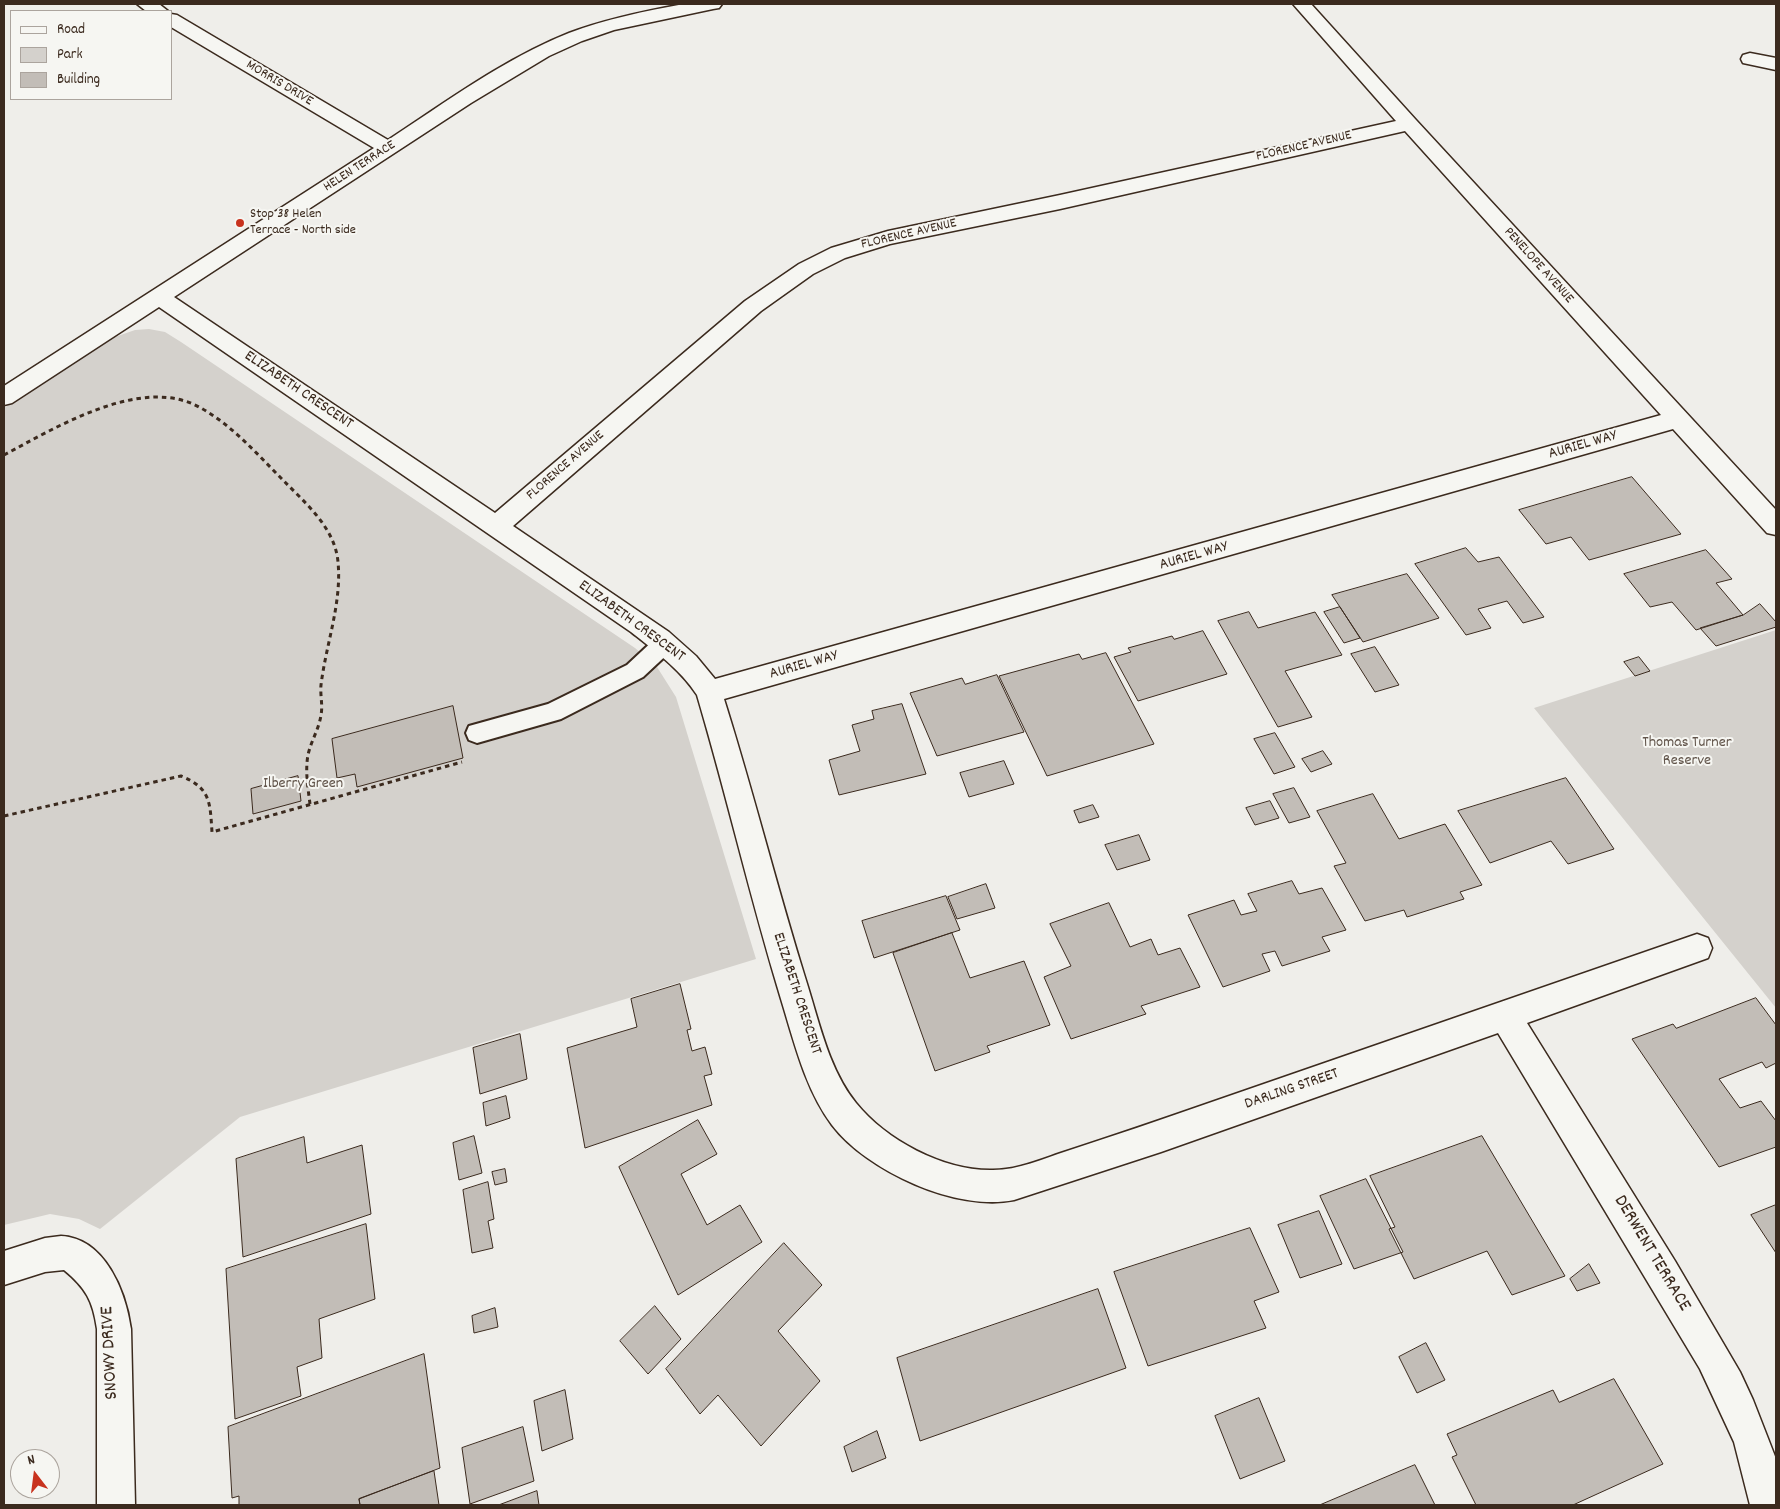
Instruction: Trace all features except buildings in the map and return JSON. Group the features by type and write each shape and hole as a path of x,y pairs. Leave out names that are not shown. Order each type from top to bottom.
{"street":[{"name":"HELEN TERRACE","path":"4,397 508,71 593,30 713,4"},
{"name":"PENELOPE AVENUE","path":"1302,4 1776,526"},
{"name":"MORRIS DRIVE","path":"172,20 388,148"},
{"path":"1750,59 1776,64"},
{"name":"FLORENCE AVENUE","path":"496,526 753,306 806,269 838,253 895,236 1060,202 1409,124"},
{"name":"ELIZABETH CRESCENT","path":"158,296 665,643 694,670 709,692 782,951 820,1068 830,1091 852,1123 885,1149"},
{"name":"AURIEL WAY","path":"709,692 1678,419"},
{"name":"DARLING STREET","path":"885,1149 921,1169 964,1184 1000,1187 1135,1146 1697,948"},
{"name":"DERWENT TERRACE","path":"1505,1015 1637,1230 1732,1390 1760,1459 1769,1505"},
{"name":"SNOWY DRIVE","path":"4,1268 54,1254 70,1253 89,1268 107,1294 114,1329 116,1505"}],"lane":[{"path":"477,732 553,712 580,700 635,671 665,643"}],"path":[{"path":"4,454 81,416 130,400 160,398 186,401 214,416 239,437 299,496 319,520 331,539 338,560 337,598 321,686 321,713 308,757 307,774 310,805"},
{"path":"4,816 181,776 203,787 208,795 212,832 467,761"}],"green space":[{"name":"Ilberry Green","path":"149,329 165,332 181,342 635,648 657,667 676,697 756,959 240,1117 100,1229 79,1219 50,1214 4,1225 4,408 115,337 135,330"},
{"name":"Thomas Turner Reserve","path":"1776,630 1776,1008 1534,708"}],"place":[{"name":"Stop 38 Helen Terrace - North side","path":"240,223"}]}
